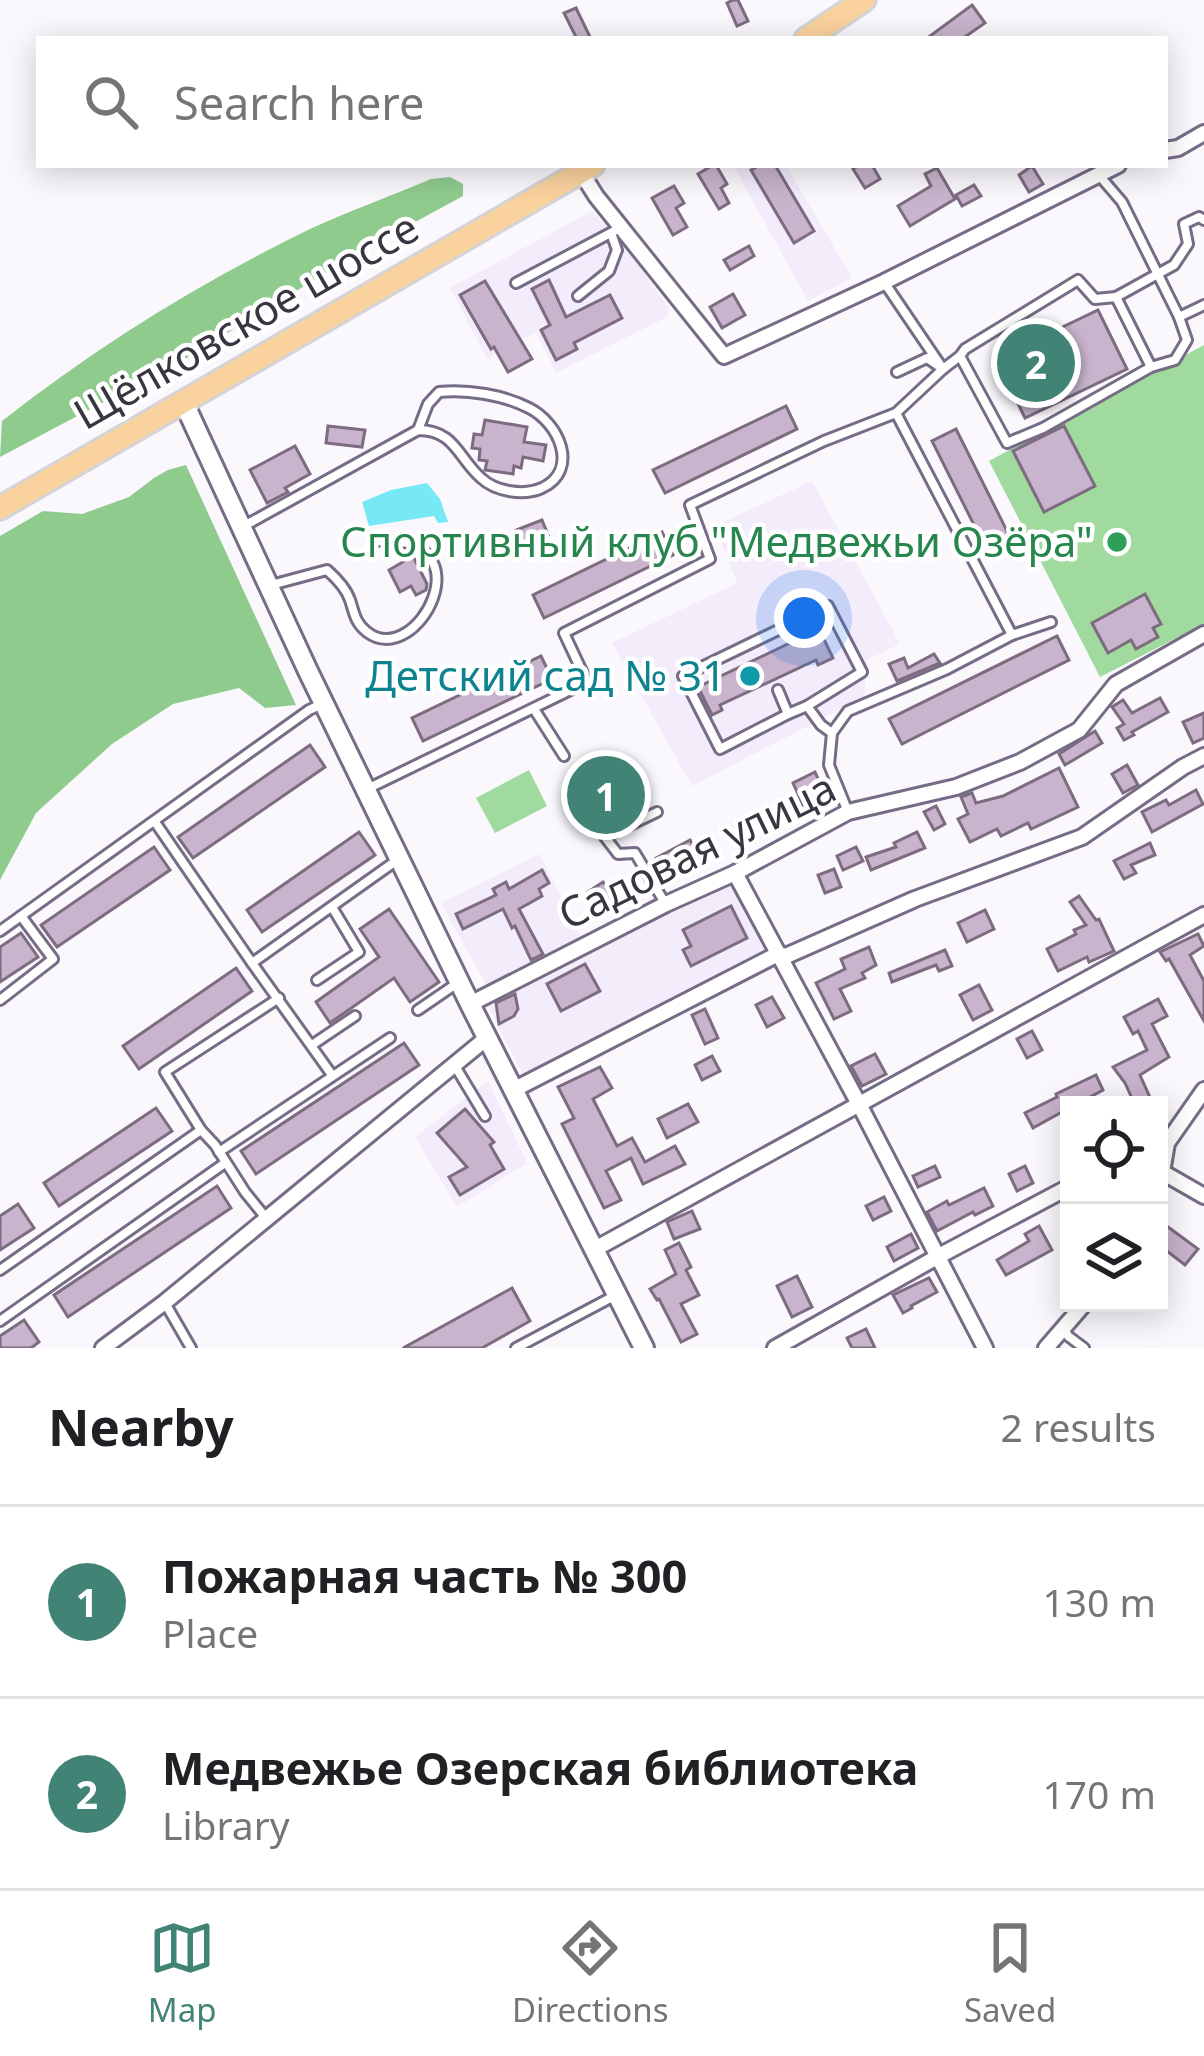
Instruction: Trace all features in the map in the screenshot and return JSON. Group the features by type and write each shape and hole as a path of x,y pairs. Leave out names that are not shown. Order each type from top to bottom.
{"main road":[{"path":"810,36 864,0"},
{"name":"Щёлковское шоссе","path":"0,508 587,169"}],"street":[{"path":"1168,149 1204,133"},
{"path":"587,169 596,196 617,230 724,356 1111,168"},
{"path":"184,403 470,1004 494,1034 515,1089 644,1348"},
{"name":"Садовая улица","path":"470,1004 848,812 956,788 1020,762 1079,730 1116,684 1204,634"},
{"path":"515,1089 778,954 786,956 915,899 1082,837 1204,756"},
{"path":"735,873 985,1348"},
{"path":"595,1249 1204,915"},
{"path":"103,1348 494,1034"},
{"path":"1168,1142 1204,1090"},
{"path":"1168,1175 1204,1196"},
{"path":"775,1348 1060,1192"},
{"path":"1046,1348 1077,1312"}],"lane":[{"path":"960,356 1007,443 1151,367 1175,360 1187,340 1179,317 1122,202 1098,174"},
{"path":"366,790 587,682 564,632 710,559 690,505 824,440 896,413 960,356 1078,280 1095,299 1116,297 1174,265 1188,244 1184,224 1204,220"},
{"path":"516,283 617,230 617,250 609,271 578,296"},
{"path":"884,282 943,369"},
{"path":"1116,297 1151,367"},
{"path":"1179,317 1204,305"},
{"path":"897,372 927,358 943,369"},
{"path":"242,527 418,430 436,431 458,448 482,480 520,493 548,485 564,457 556,433 532,409 466,391 433,396 418,430"},
{"path":"896,413 1012,635"},
{"path":"269,586 327,570 344,588 365,631 377,638 399,636 428,611 437,591 436,570 416,546 376,541"},
{"path":"828,607 862,672 788,714 720,749 683,676 828,607"},
{"path":"848,812 829,765 832,733 848,711 1012,635 1051,622"},
{"path":"778,690 788,714"},
{"path":"0,931 324,703"},
{"path":"807,706 832,733"},
{"path":"534,709 564,756"},
{"path":"657,812 605,837 618,854 634,853 666,904"},
{"path":"154,822 332,1075"},
{"path":"252,963 401,858"},
{"path":"316,980 359,952 332,907"},
{"path":"0,1000 53,959 21,916"},
{"path":"418,1010 460,982"},
{"path":"266,1218 201,1130 166,1072 280,998"},
{"path":"311,1045 355,1016"},
{"path":"219,1152 390,1038"},
{"path":"454,1064 485,1116"},
{"path":"0,1270 201,1130"},
{"path":"0,1321 225,1163"},
{"path":"516,1348 618,1295"},
{"path":"165,1302 191,1348"},
{"path":"1064,1328 1084,1348"}],"shaded area":[{"path":"735,168 788,168 852,278 808,301"},
{"path":"592,211 623,244 668,307 669,316 556,373 536,332 487,359 450,288"},
{"path":"812,481 900,644 867,660 864,697 692,786 612,643 737,583 715,526"},
{"path":"540,854 581,937 488,988 441,903"},
{"path":"731,883 768,952 564,1054 566,1060 526,1080 488,1006"},
{"path":"488,1081 527,1163 457,1207 415,1137"}],"green space":[{"path":"450,177 463,184 463,196 360,252 185,359 0,457 2,421 151,317 310,229 431,179"},
{"name":"Спортивный клуб \"Медвежьи Озёра\"","path":"1204,345 1204,624 1100,677 989,461"},
{"path":"186,465 296,705 265,708 239,688 173,704 112,744 36,813 0,880 0,536 43,511 82,514 129,497 168,470"},
{"path":"529,770 547,806 495,833 476,798"}],"water":[{"path":"427,483 440,499 448,522 438,523 434,516 369,526 362,502"}],"building":[{"path":"738,0 748,21 737,26 727,3"},
{"path":"972,5 985,23 966,36 930,36"},
{"path":"576,8 590,36 576,36 564,13"},
{"path":"718,168 727,184 721,188 729,203 719,209 698,174"},
{"path":"777,168 814,231 794,243 751,170"},
{"path":"874,168 880,179 865,188 853,169"},
{"path":"937,168 955,199 910,226 898,206 931,186 925,174"},
{"path":"1033,168 1043,184 1029,192 1019,175"},
{"path":"974,185 981,196 962,206 956,195"},
{"path":"674,186 684,203 676,208 687,227 673,235 652,198"},
{"path":"749,246 754,256 730,270 724,260"},
{"path":"549,280 566,317 610,295 622,318 574,343 577,349 556,360 541,330 550,325 532,289"},
{"path":"485,281 532,359 508,372 460,295"},
{"path":"733,294 745,315 722,328 710,307"},
{"path":"1098,310 1127,369 1025,418 996,359"},
{"path":"786,406 797,429 665,493 653,470"},
{"path":"485,420 527,427 524,442 546,445 543,461 523,457 521,468 514,466 513,474 485,470 487,461 479,460 480,449 472,448 474,434 482,435"},
{"path":"328,426 365,430 362,447 326,443"},
{"path":"1064,426 1095,486 1044,512 1013,451"},
{"path":"956,429 1014,545 990,557 932,441"},
{"path":"295,446 310,474 267,503 250,470"},
{"path":"542,520 548,535 522,545 516,530"},
{"path":"662,532 673,555 544,618 533,595"},
{"path":"413,556 427,584 416,595 411,586 400,592 389,570"},
{"path":"1145,594 1161,624 1153,628 1158,637 1136,649 1131,640 1108,653 1092,623"},
{"name":"Детский сад № 31","path":"819,629 833,658 818,665 816,660 720,705 722,710 712,715 698,687"},
{"path":"1057,636 1069,660 902,744 889,719"},
{"path":"934,654 940,663 897,681 889,664 904,658 908,668"},
{"path":"541,656 552,679 423,741 412,718"},
{"path":"1160,698 1168,712 1124,740 1117,728 1124,724 1112,707 1123,700 1132,713"},
{"path":"1204,713 1204,738 1193,743 1183,722"},
{"path":"1095,731 1102,743 1065,765 1059,754"},
{"path":"310,745 325,767 193,858 178,837"},
{"path":"603,758 633,814 607,827 577,772"},
{"path":"1127,765 1138,785 1123,793 1112,774"},
{"path":"1059,768 1078,807 1031,829 1028,823 1001,836 997,829 970,842 958,819 968,814 961,797 972,793 976,803 1003,796"},
{"path":"815,772 825,794 803,805 793,783"},
{"path":"1196,790 1203,804 1152,832 1142,812 1166,800 1169,805"},
{"path":"936,806 945,824 934,830 924,812"},
{"path":"359,832 375,855 262,932 247,910"},
{"path":"917,832 925,848 871,870 866,857 896,847 894,843"},
{"path":"690,840 699,857 665,875 656,858"},
{"path":"1150,843 1155,855 1131,865 1136,873 1124,879 1114,861"},
{"path":"154,847 170,870 57,947 41,925"},
{"path":"856,847 863,861 843,870 837,856"},
{"path":"834,869 841,887 825,893 818,875"},
{"path":"542,870 549,883 539,889 542,896 519,909 543,954 531,960 503,909 463,929 456,914 496,895 493,889 506,882 509,889"},
{"path":"603,882 613,896 598,906 588,892"},
{"path":"1079,896 1099,919 1114,951 1058,971 1047,949 1086,925 1070,902"},
{"path":"731,906 747,938 691,966 683,950 691,946 683,930"},
{"path":"389,909 439,982 410,1002 394,978 330,1023 316,1002 379,957 360,929"},
{"path":"985,910 994,929 967,942 958,923"},
{"path":"21,933 38,957 0,982 0,947"},
{"path":"1198,934 1204,946 1190,955 1204,981 1204,1021 1169,959 1160,952"},
{"path":"869,947 876,965 862,973 865,978 840,989 851,1011 834,1019 816,983 845,969 841,959"},
{"path":"945,950 952,966 939,971 936,965 892,982 889,973"},
{"path":"585,964 600,991 561,1011 547,984"},
{"path":"236,968 252,991 139,1069 123,1046"},
{"path":"979,985 992,1010 973,1020 960,995"},
{"path":"515,994 518,1009 499,1024 496,1003"},
{"path":"772,997 784,1018 767,1027 756,1005"},
{"path":"1158,999 1167,1016 1152,1024 1169,1057 1140,1075 1149,1096 1131,1096 1113,1067 1147,1050 1124,1017"},
{"path":"705,1009 718,1038 705,1044 692,1015"},
{"path":"1032,1031 1042,1050 1027,1058 1017,1039"},
{"path":"404,1043 419,1065 256,1174 241,1151"},
{"path":"875,1054 886,1074 862,1086 851,1066"},
{"path":"712,1056 720,1071 702,1080 695,1065"},
{"path":"600,1067 612,1088 593,1099 617,1146 632,1138 645,1162 675,1146 685,1164 643,1184 631,1158 606,1171 621,1200 604,1208 562,1124 574,1118 558,1087"},
{"path":"1096,1075 1103,1090 1092,1096 1060,1096 1060,1113 1033,1128 1025,1113"},
{"path":"688,1104 698,1122 667,1138 658,1119"},
{"path":"156,1108 172,1131 59,1206 44,1183"},
{"path":"465,1109 494,1142 490,1145 504,1169 460,1195 449,1177 467,1167 437,1133"},
{"path":"935,1166 940,1177 918,1187 913,1176"},
{"path":"1025,1166 1033,1183 1017,1191 1009,1174"},
{"path":"217,1186 231,1208 68,1317 54,1295"},
{"path":"984,1188 993,1206 937,1231 927,1212"},
{"path":"884,1197 891,1211 873,1220 866,1206"},
{"path":"18,1204 34,1228 0,1250 0,1216"},
{"path":"692,1211 700,1229 674,1239 667,1222"},
{"path":"1039,1226 1052,1250 1006,1275 997,1260 1029,1241 1025,1234"},
{"path":"1168,1227 1198,1249 1185,1265 1168,1252"},
{"path":"911,1234 918,1248 894,1261 887,1247"},
{"path":"679,1243 699,1295 681,1304 697,1334 681,1342 650,1289 676,1274 665,1250"},
{"path":"797,1276 812,1307 792,1317 777,1286"},
{"path":"929,1278 937,1292 903,1313 893,1295"},
{"path":"512,1288 530,1321 482,1348 403,1348"},
{"path":"24,1320 39,1342 31,1348 0,1348 0,1336"},
{"path":"866,1329 875,1348 852,1348 847,1338"}],"place":[{"name":"Медвежье Озерская библиотека","path":"1036,363"},
{"name":"Спортивный клуб \"Медвежьи Озёра\"","path":"1117,542"},
{"name":"Детский сад № 31","path":"750,676"},
{"name":"Пожарная часть № 300","path":"606,795"}]}
